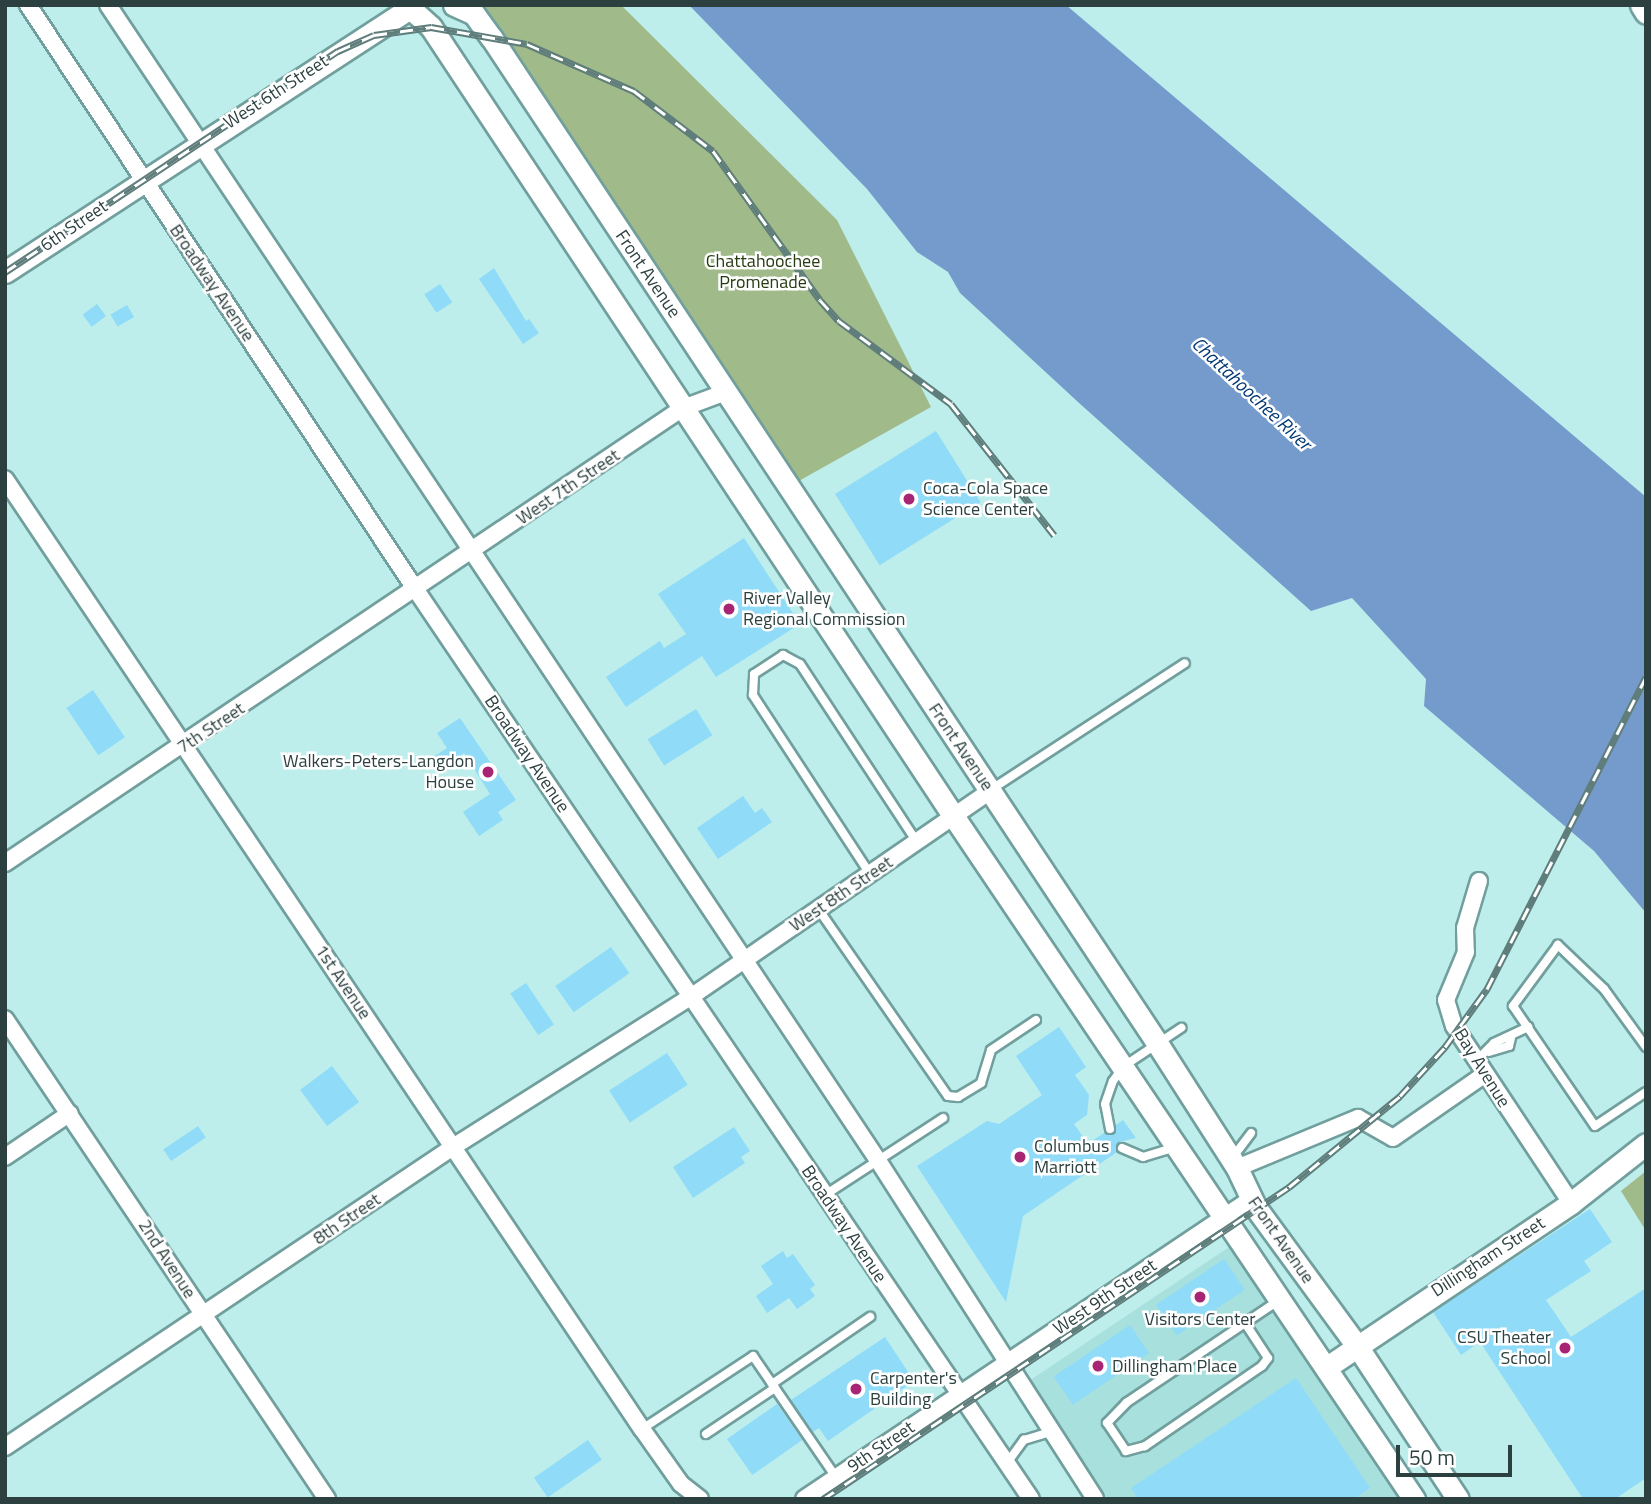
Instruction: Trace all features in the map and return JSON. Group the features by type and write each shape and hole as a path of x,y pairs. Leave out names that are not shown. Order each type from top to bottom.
{"street":[{"name":"Broadway Avenue","path":"28,5 416,590 1031,1499"},
{"path":"108,5 470,554 878,1162 1005,1364 1095,1499"},
{"name":"Front Avenue","path":"409,7 452,5 474,14 491,37 1157,1043 1234,1164 1251,1199 1357,1346 1458,1499"},
{"path":"1641,5 1646,13"},
{"name":"West 6th Street","path":"144,180 409,7"},
{"name":"Front Avenue","path":"409,7 431,27 954,817 1226,1216 1414,1499"},
{"name":"6th Street","path":"5,272 144,180"},
{"name":"West 7th Street","path":"416,590 682,408 726,392"},
{"name":"1st Avenue","path":"5,479 683,1491 700,1499"},
{"name":"7th Street","path":"5,863 416,590"},
{"name":"West 8th Street","path":"692,996 990,791"},
{"name":"Bay Avenue","path":"1479,881 1465,928 1466,952 1446,1000 1454,1026 1484,1062 1571,1203"},
{"name":"8th Street","path":"5,1447 453,1147 692,996"},
{"name":"2nd Avenue","path":"5,1019 327,1499"},
{"path":"1234,1164 1358,1118 1393,1138 1484,1062"},
{"path":"5,1157 70,1113"},
{"name":"Dillingham Street","path":"1327,1367 1571,1203 1646,1143"},
{"name":"West 9th Street","path":"959,1395 1251,1199"},
{"name":"9th Street","path":"804,1499 959,1395"}],"lane":[{"path":"870,874 752,695 754,674 783,655 800,664 917,843"},
{"path":"990,791 1185,663"},
{"path":"819,910 948,1096 970,1093 981,1083 991,1050 1036,1020"},
{"path":"1646,1047 1604,989 1558,945 1513,1006 1595,1126 1646,1092"},
{"path":"1484,1062 1509,1046 1511,1038 1528,1027"},
{"path":"1110,1129 1105,1112 1108,1090 1124,1066 1181,1028"},
{"path":"825,1195 943,1118"},
{"path":"1234,1164 1251,1133"},
{"path":"1122,1148 1143,1157 1178,1146"},
{"path":"1245,1323 1268,1358 1262,1366 1145,1446 1126,1451 1107,1423 1125,1403 1281,1298"},
{"path":"706,1434 870,1317"},
{"path":"642,1429 753,1356 836,1477"},
{"path":"1007,1464 1024,1440 1050,1432"}],"shaded area":[{"path":"1232,1245 1405,1499 1107,1499 1029,1381"}],"green space":[{"name":"Chattahoochee Promenade","path":"474,5 621,5 837,220 931,407 797,482"},
{"path":"1646,1171 1646,1231 1621,1191"}],"water":[{"name":"Chattahoochee River","path":"689,5 1066,5 1646,497 1646,913 1594,851 1424,706 1426,679 1352,598 1311,611 960,293 948,272 917,252 867,189"}],"building":[{"path":"494,268 526,321 529,319 539,333 523,344 479,279"},
{"path":"440,284 452,302 437,313 424,295"},
{"path":"97,304 106,316 92,327 83,315"},
{"path":"127,305 134,317 118,327 111,314"},
{"name":"Coca-Cola Space Science Center","path":"936,431 981,502 880,565 835,494"},
{"name":"River Valley Regional Commission","path":"744,538 800,624 716,677 702,656 626,707 606,677 660,641 664,648 686,634 658,594"},
{"path":"93,690 125,737 98,755 66,708"},
{"path":"696,709 712,735 664,765 648,739"},
{"path":"460,718 516,800 498,812 503,820 479,836 463,812 490,794 464,753 437,771 430,759 447,748 437,733"},
{"path":"743,796 755,813 762,808 772,822 718,859 697,828"},
{"path":"611,947 629,973 574,1012 555,986"},
{"path":"526,983 554,1024 538,1035 510,994"},
{"name":"Columbus Marriott","path":"1059,1027 1086,1067 1075,1075 1089,1095 1087,1115 1074,1124 1088,1144 1105,1132 1114,1134 1116,1125 1123,1120 1136,1138 1119,1142 1117,1152 1023,1216 1006,1302 917,1166 987,1121 999,1124 1042,1095 1016,1056"},
{"path":"667,1053 688,1085 630,1122 609,1091"},
{"path":"332,1066 359,1102 327,1126 300,1090"},
{"path":"198,1126 206,1138 171,1161 163,1149"},
{"path":"734,1127 750,1151 741,1157 745,1163 693,1198 673,1167"},
{"name":"CSU Theater School","path":"1590,1209 1612,1242 1584,1261 1591,1271 1546,1300 1571,1337 1646,1288 1646,1478 1615,1499 1583,1499 1480,1342 1461,1355 1433,1312"},
{"path":"783,1251 787,1258 793,1254 815,1285 810,1289 815,1296 797,1309 789,1298 767,1313 756,1296 773,1284 761,1266"},
{"name":"Visitors Center","path":"1224,1259 1245,1290 1177,1336 1156,1305"},
{"name":"Dillingham Place","path":"1130,1325 1149,1353 1073,1405 1054,1376"},
{"name":"Carpenter's Building","path":"885,1337 914,1381 828,1441 819,1428 813,1432 791,1400"},
{"path":"1296,1378 1370,1488 1354,1499 1138,1499 1131,1488"},
{"path":"777,1404 802,1440 752,1475 727,1439"},
{"path":"588,1440 602,1460 548,1498 534,1478"}],"railway":[{"path":"5,272 338,51 374,35 431,27 527,44 634,91 713,151 820,300 839,321 951,404 1054,535"},
{"path":"823,1499 1289,1187 1400,1096 1445,1047 1487,989 1646,677"}],"place":[{"name":"Coca-Cola Space Science Center","path":"909,499"},
{"name":"River Valley Regional Commission","path":"729,609"},
{"name":"Walkers-Peters-Langdon House","path":"488,772"},
{"name":"Columbus Marriott","path":"1020,1157"},
{"name":"Visitors Center","path":"1200,1297"},
{"name":"CSU Theater School","path":"1565,1348"},
{"name":"Dillingham Place","path":"1098,1366"},
{"name":"Carpenter's Building","path":"856,1389"}]}
